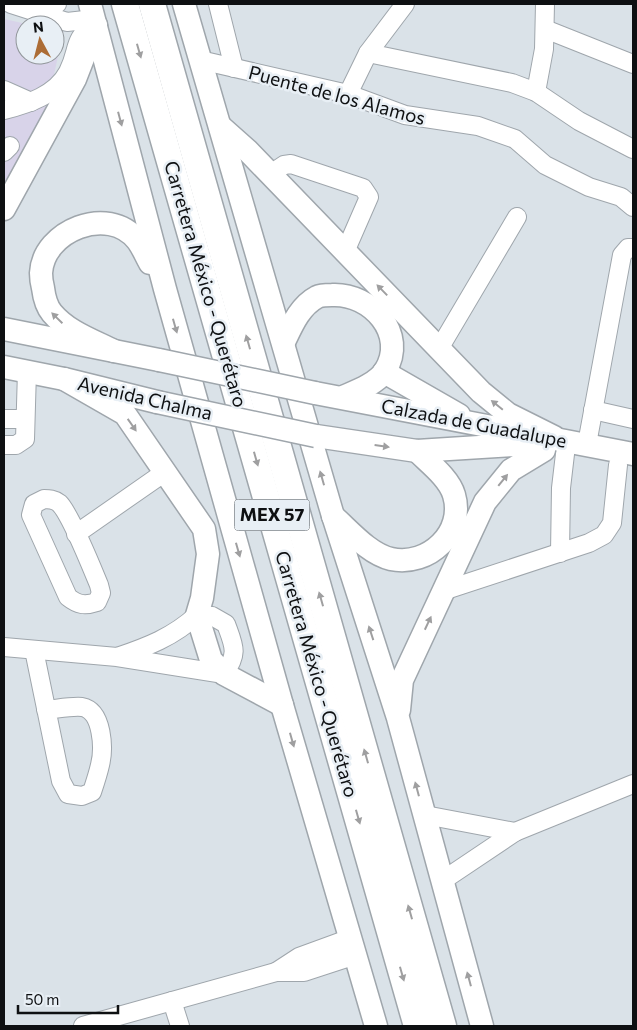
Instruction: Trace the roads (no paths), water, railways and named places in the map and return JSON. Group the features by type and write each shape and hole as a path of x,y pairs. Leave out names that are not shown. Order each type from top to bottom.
{"highway":[{"name":"Carretera México - Querétaro","path":"125,4 417,1026"},
{"name":"Carretera México - Querétaro","path":"152,4 443,1026"}],"main road":[{"path":"184,4 284,342 333,516 398,718 482,1026"},
{"path":"4,209 75,79 94,17"},
{"path":"94,17 165,289 282,706 376,1026"},
{"path":"220,126 275,179 481,392 554,447 511,470 485,502 402,680 398,718"},
{"path":"114,351 68,328 51,312 43,295 41,272 48,254 62,237 83,225 102,222 121,226 137,239 165,289"},
{"path":"284,342 300,311 318,296 347,294 371,305 388,327 393,351 384,372 364,388 343,397"},
{"name":"Avenida Chalma","path":"4,329 315,393"},
{"name":"Avenida Chalma","path":"4,367 64,378 157,402 316,436"},
{"path":"384,372 475,424"},
{"path":"64,378 125,414 204,530 208,554 202,598 197,615 211,660 224,674 282,706"},
{"name":"Calzada de Guadalupe","path":"315,393 475,424 554,447 628,463"},
{"name":"Calzada de Guadalupe","path":"316,436 417,451 512,445 554,447 587,444 628,463"},
{"path":"333,516 370,548 391,558 410,559 426,555 437,549 446,540 453,527 456,510 454,494 447,481 417,451"}],"street":[{"path":"11,4 67,22 94,17"},
{"path":"30,9 57,4"},
{"path":"218,4 234,68"},
{"path":"348,94 368,53 405,4"},
{"path":"536,92 544,49 545,4"},
{"path":"4,110 31,102 56,88 68,71 79,37 94,17"},
{"path":"545,29 633,64"},
{"path":"368,53 512,83 536,92 579,121 633,149"},
{"name":"Puente de los Alamos","path":"200,60 348,94 405,115 478,126 515,140 545,165 589,187 621,197 633,207"},
{"path":"4,90 31,102"},
{"path":"275,179 278,169 284,165 291,164 363,188 368,197 366,208 345,252"},
{"path":"439,349 517,217"},
{"path":"587,444 622,255 628,248 633,248"},
{"path":"4,445 21,443 24,439 27,371"},
{"path":"593,410 633,419"},
{"path":"4,419 26,419"},
{"path":"554,447 561,488 560,554"},
{"path":"443,591 560,554 604,535 612,523 628,463"},
{"path":"76,534 165,472"},
{"path":"44,499 60,504 76,534 101,593 97,602 86,606 68,597 31,515 34,504 44,499"},
{"path":"117,657 156,644 183,628 197,615"},
{"path":"4,647 117,657 224,674"},
{"path":"34,650 46,710 61,780 68,794 82,796 92,792 101,757 97,720 91,711 81,707 46,710"},
{"path":"442,881 514,832 633,784"},
{"path":"424,815 514,832"},
{"path":"84,1026 276,972 299,957 353,947"},
{"path":"172,1001 180,1026"}]}
